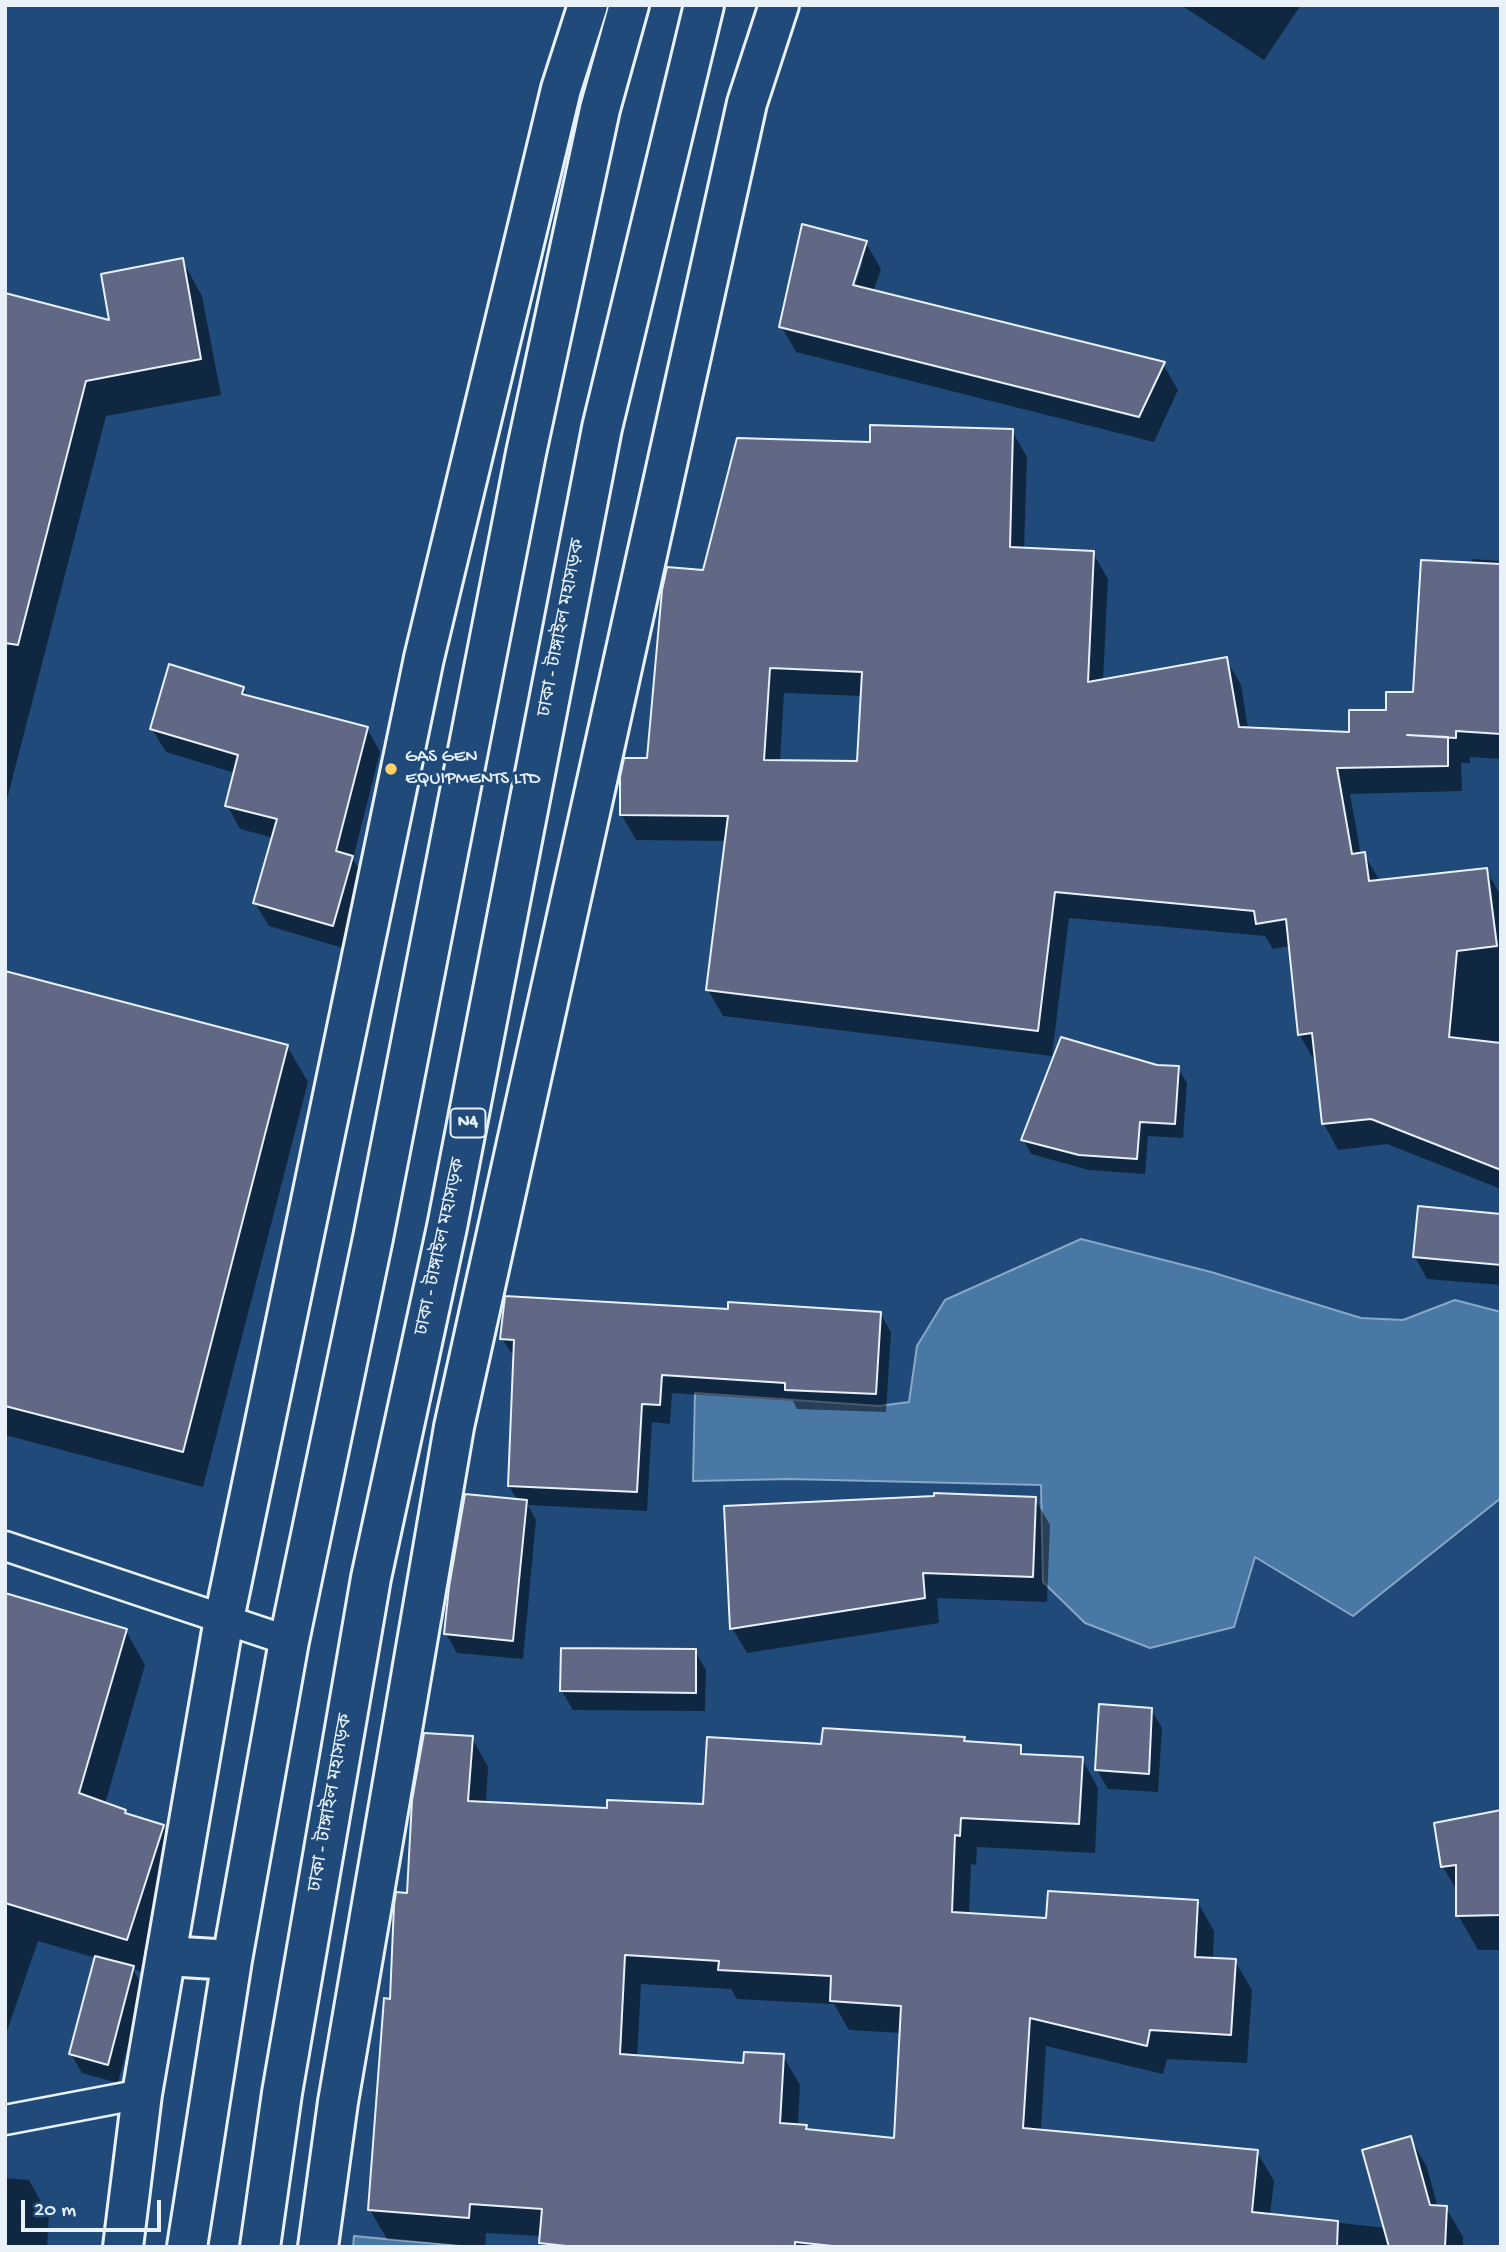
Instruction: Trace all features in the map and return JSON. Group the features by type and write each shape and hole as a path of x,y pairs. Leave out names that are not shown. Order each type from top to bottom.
{"main road":[{"path":"123,2247 142,2094 224,1619 424,658 561,89 588,5"},
{"path":"187,2247 232,1960 289,1641 373,1238 526,453 600,109 628,5"},
{"name":"ঢাকা - টাঙ্গাইল মহাসড়ক","path":"260,2247 282,2093 371,1578 447,1227 602,428 704,5"},
{"path":"318,2247 338,2102 454,1427 747,103 779,5"},
{"path":"166,1956 232,1960"}],"lane":[{"path":"5,1546 289,1641"},
{"path":"5,2120 142,2094"}],"water":[{"path":"1081,1239 1211,1272 1361,1318 1403,1320 1455,1300 1501,1312 1501,1498 1353,1616 1255,1557 1234,1627 1150,1648 1085,1623 1043,1582 1041,1485 789,1479 693,1481 695,1393 879,1406 909,1402 917,1346 945,1300"},
{"path":"354,2236 460,2246 460,2247 353,2247"}],"building":[{"path":"802,224 867,241 853,285 1165,362 1139,417 779,327"},
{"path":"183,258 201,359 86,381 18,645 5,643 5,293 109,320 101,274"},
{"path":"870,425 1013,429 1010,547 1094,551 1088,682 1227,657 1239,727 1349,732 1349,710 1386,710 1386,692 1413,692 1421,560 1501,564 1501,734 1456,731 1456,738 1448,738 1448,766 1337,768 1352,854 1365,852 1369,881 1487,868 1497,946 1457,951 1449,1037 1501,1043 1501,1170 1371,1119 1322,1124 1312,1033 1298,1035 1286,919 1256,924 1254,911 1055,892 1038,1031 706,990 728,816 620,815 620,777 624,758 647,758 662,590 667,567 703,570 737,438 870,442","holes":["770,668 862,672 857,761 764,760"]},
{"path":"169,664 244,687 242,694 368,727 336,851 353,856 333,926 253,903 277,819 225,806 238,755 150,729"},
{"path":"5,971 288,1045 183,1452 5,1406"},
{"path":"1061,1037 1157,1065 1179,1066 1175,1124 1140,1122 1137,1159 1079,1155 1021,1140"},
{"path":"1418,1206 1501,1214 1501,1265 1413,1257"},
{"path":"505,1296 728,1309 728,1302 881,1312 876,1394 785,1390 785,1383 662,1375 660,1405 642,1404 637,1492 508,1486 514,1340 500,1339"},
{"path":"934,1493 1036,1497 1033,1577 923,1573 925,1598 730,1629 724,1506 934,1496"},
{"path":"465,1494 527,1500 513,1641 444,1634"},
{"path":"5,1593 127,1629 79,1793 126,1810 125,1813 164,1825 127,1940 5,1903"},
{"path":"561,1648 696,1649 696,1693 560,1691"},
{"path":"1099,1704 1152,1708 1149,1774 1095,1770"},
{"path":"823,1728 965,1737 964,1741 1021,1745 1021,1754 1083,1757 1079,1824 961,1818 960,1836 955,1835 952,1912 1046,1918 1048,1891 1198,1900 1195,1957 1236,1959 1231,2035 1150,2030 1147,2046 1030,2018 1023,2128 1258,2150 1252,2212 1338,2221 1337,2247 842,2247 795,2242 795,2247 575,2247 539,2243 542,2209 470,2204 469,2218 368,2210 384,1998 390,1999 394,1905 396,1892 407,1893 412,1800 424,1733 473,1736 468,1801 607,1808 607,1800 703,1804 707,1737 821,1744","holes":["625,1955 719,1961 718,1970 831,1976 830,2001 901,2006 894,2138 806,2129 807,2125 780,2123 784,2054 744,2052 743,2063 620,2054"]},
{"path":"1501,1810 1501,1915 1456,1916 1456,1865 1441,1867 1434,1823"},
{"path":"95,1956 134,1966 108,2065 69,2054"},
{"path":"1411,2136 1430,2205 1447,2206 1445,2247 1389,2247 1362,2150"}],"place":[{"name":"GAS GEN EQUIPMENTS LTD","path":"391,769"}]}
